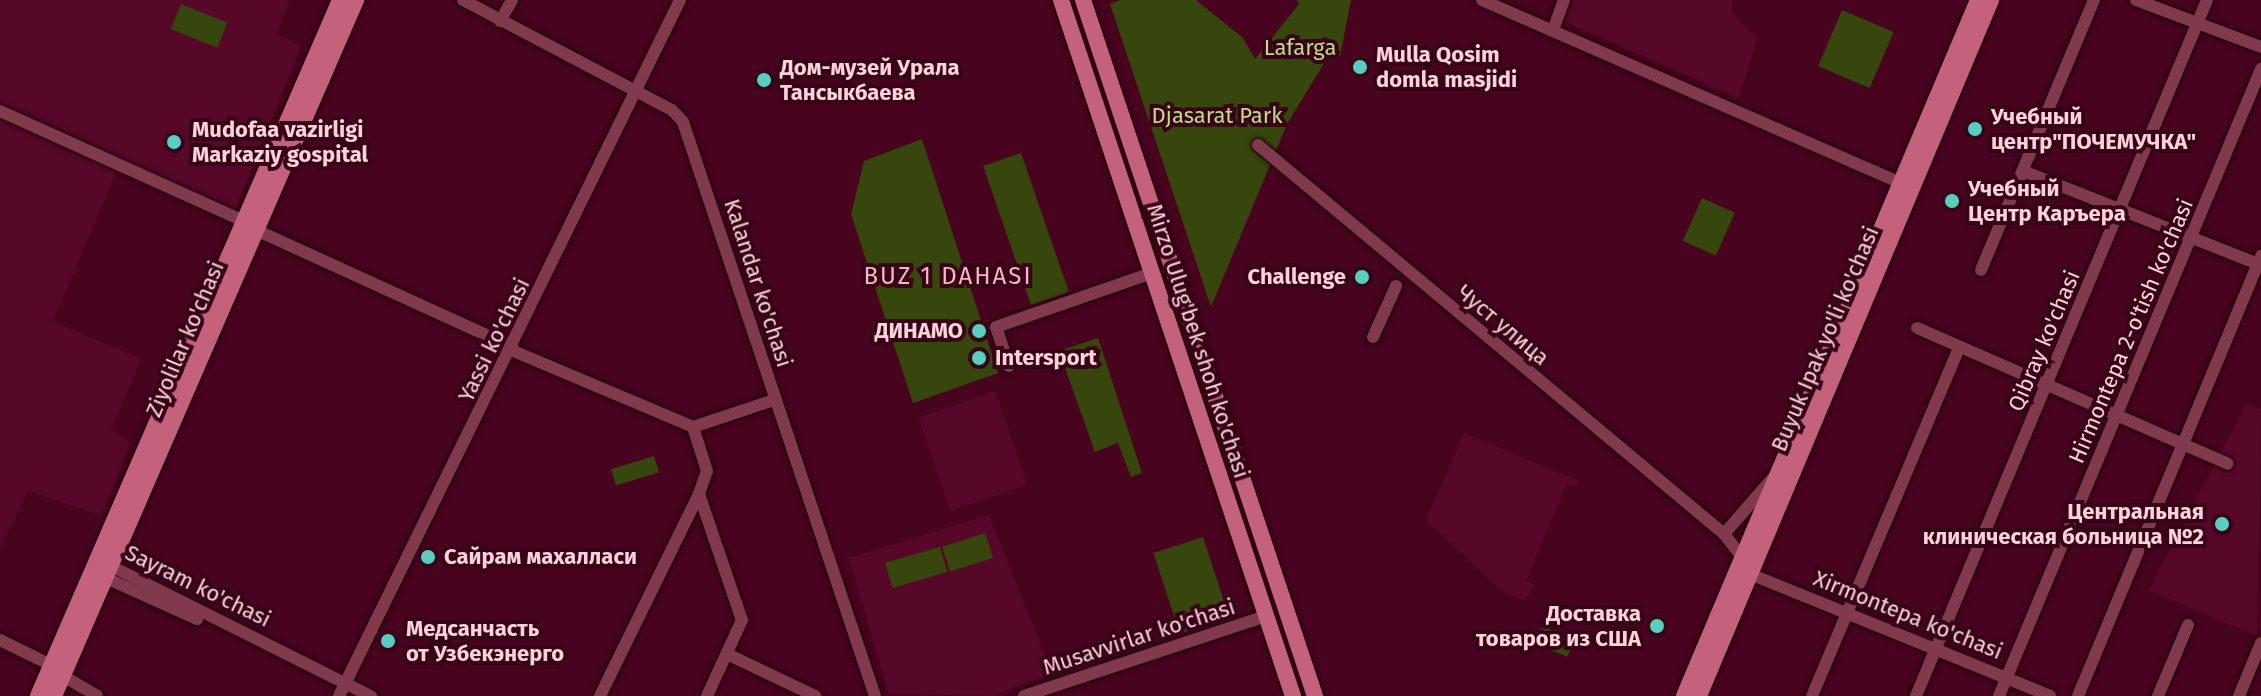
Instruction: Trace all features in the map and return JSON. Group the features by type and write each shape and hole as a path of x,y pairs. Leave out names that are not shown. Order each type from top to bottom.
{"main road":[{"name":"Ziyolilar ko'chasi","path":"277,165 340,0"},
{"name":"Ziyolilar ko'chasi","path":"38,696 57,670 104,570 182,380 250,226 356,0"},
{"name":"Mirzo Ulug'bek shoh ko'chasi","path":"1061,0 1293,696"},
{"name":"Mirzo Ulug'bek shoh ko'chasi","path":"1083,0 1315,696"},
{"name":"Buyuk Ipak yo'li ko'chasi","path":"1684,696 1906,186 1978,0"},
{"name":"Buyuk Ipak yo'li ko'chasi","path":"1699,696 1741,569 1778,472 1991,0"},
{"path":"1247,556 1267,550"},
{"name":"Ziyolilar ko'chasi","path":"54,696 57,670"}],"street":[{"name":"Kalandar ko'chasi","path":"463,0 672,110 690,136 774,400 875,696"},
{"path":"500,21 512,0"},
{"name":"Yassi ko'chasi","path":"345,691 680,0"},
{"path":"1482,0 1906,186"},
{"path":"1553,30 1564,0"},
{"path":"1981,270 2094,0"},
{"path":"2136,0 2261,47"},
{"name":"Qibray ko'chasi","path":"1916,696 2207,0"},
{"name":"Hirmontepa 2-o'tish ko'chasi","path":"1999,696 2261,69"},
{"path":"0,111 512,348 693,427 774,400"},
{"name":"Чуст улица","path":"1258,145 1724,534 1741,569"},
{"path":"2023,171 2260,262 2078,696"},
{"path":"1009,366 996,327 1152,273"},
{"path":"1373,337 1396,286"},
{"path":"1917,328 1958,350 2048,384 2228,464"},
{"path":"1812,696 1958,350"},
{"path":"603,695 699,494 707,471 693,427"},
{"path":"1724,534 1778,472"},
{"path":"699,494 741,612 727,654 707,696"},
{"name":"Xirmontepa ko'chasi","path":"1741,569 2050,696"},
{"name":"Sayram ko'chasi","path":"104,570 345,691 371,696"},
{"name":"Musavvirlar ko'chasi","path":"1024,696 1266,616"},
{"path":"2158,696 2188,625"},
{"path":"0,640 57,670 97,696"},
{"path":"2239,696 2261,643"},
{"path":"727,654 815,696"}],"shaded area":[{"name":"Mudofaa vazirligi Markaziy gospital","path":"0,0 290,0 276,34 301,46 235,210 0,104"},
{"path":"1570,0 1732,0 1732,13 1757,38 1739,98 1563,21"},
{"path":"0,119 119,165 53,321 141,359 111,430 130,442 102,515 28,491 0,548"},
{"path":"995,391 1027,485 951,511 918,417"},
{"name":"Центральная клиническая больница №2","path":"2246,404 2261,409 2257,636 2149,590"},
{"path":"1464,433 1579,481 1577,486 1567,483 1526,581 1535,586 1525,600 1504,593 1426,520"},
{"path":"989,515 1052,673 993,696 889,694 849,558"}],"green space":[{"name":"Djasarat Park","path":"1120,0 1196,0 1243,38 1255,59 1299,4 1297,0 1351,0 1340,56 1329,55 1287,124 1211,307 1110,4"},
{"path":"181,4 227,23 217,48 171,29"},
{"path":"1842,10 1894,32 1870,88 1818,66"},
{"path":"922,139 998,373 913,403 851,214 864,161"},
{"path":"1021,153 1069,292 1031,305 983,166"},
{"path":"1702,198 1735,213 1716,256 1683,241"},
{"path":"1098,338 1142,473 1131,477 1118,443 1095,452 1059,351"},
{"path":"654,456 659,472 616,485 611,469"},
{"path":"985,533 993,558 950,572 942,547"},
{"path":"1203,537 1229,618 1180,634 1154,553"},
{"path":"940,547 947,572 892,588 885,563"},
{"path":"1542,626 1574,639 1567,657 1535,644"}],"place":[{"name":"Mulla Qosim domla masjidi","path":"1360,67"},
{"name":"Дом-музей Урала Тансыкбаева","path":"764,80"},
{"name":"Учебный центр\"ПОЧЕМУЧКА\"","path":"1975,129"},
{"name":"Mudofaa vazirligi Markaziy gospital","path":"174,142"},
{"name":"Учебный Центр Каръера","path":"1952,201"},
{"name":"Challenge","path":"1362,277"},
{"name":"ДИНАМО","path":"979,331"},
{"name":"Intersport","path":"979,358"},
{"name":"Центральная клиническая больница №2","path":"2222,524"},
{"name":"Сайрам махалласи","path":"428,557"},
{"name":"Доставка товаров из США","path":"1657,626"},
{"name":"Медсанчасть от Узбекэнерго","path":"388,641"}],"district":[{"name":"BUZ 1 DAHASI","path":"948,277"}],"park label":[{"name":"Lafarga","path":"1300,48"}]}
